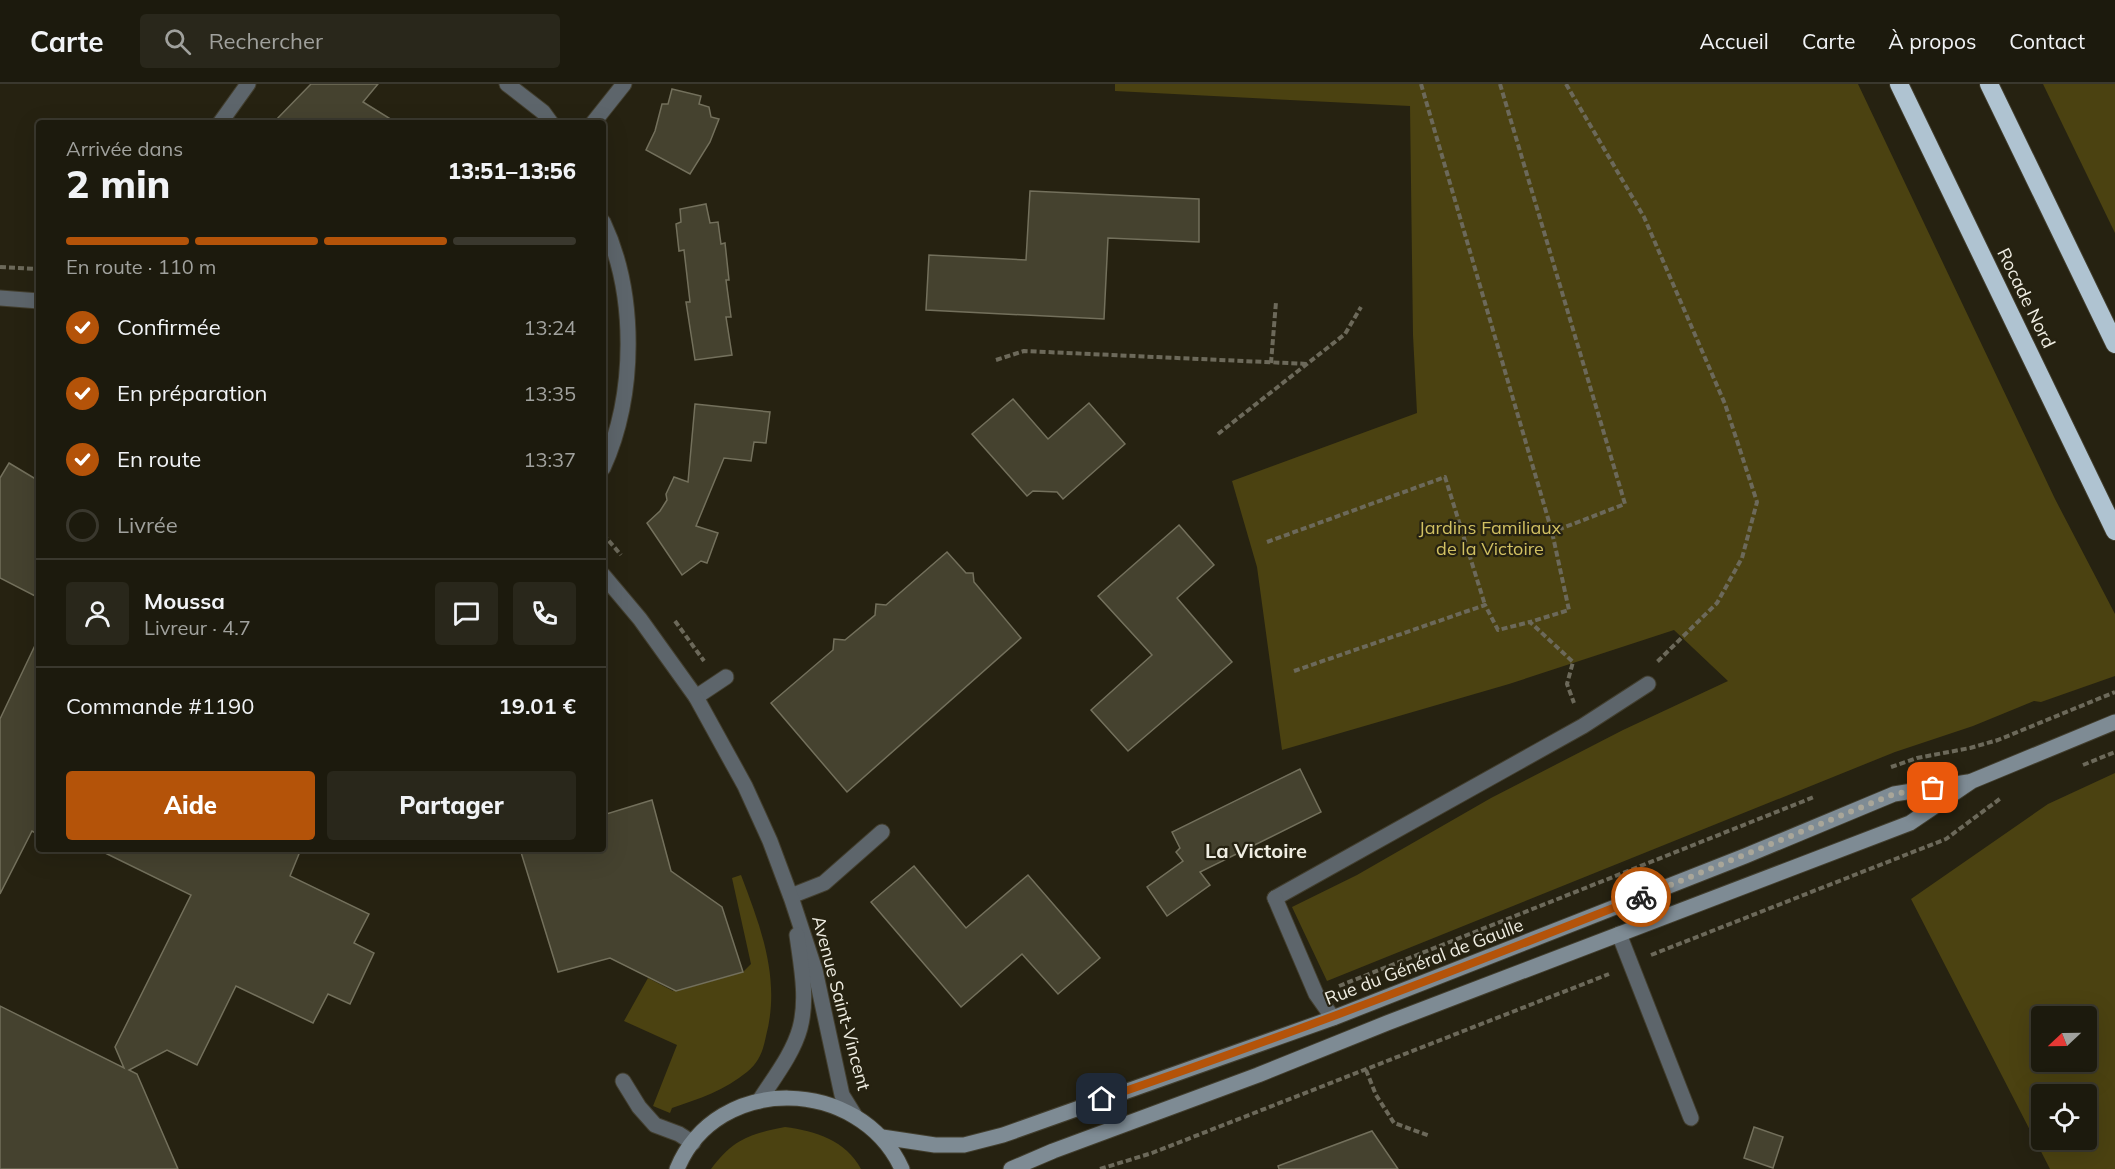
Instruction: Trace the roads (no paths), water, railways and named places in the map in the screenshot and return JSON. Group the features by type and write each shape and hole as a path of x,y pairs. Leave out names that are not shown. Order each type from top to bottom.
{"highway":[{"name":"Rocade Nord","path":"1899,84 2115,531"},
{"path":"1989,84 2115,344"}],"main road":[{"name":"Rue du Général de Gaulle","path":"1011,1169 1910,823 1972,781 2113,723"},
{"name":"Rue du Général de Gaulle","path":"882,1137 935,1145 964,1144 1003,1135 1333,1018 1690,878 1894,794 1972,781"},
{"path":"677,1169 693,1143 721,1118 759,1101 783,1097 808,1099 833,1105 855,1116 882,1137 898,1159 902,1169"}],"street":[{"path":"222,120 248,84"},
{"path":"507,84 543,112 548,120"},
{"path":"595,120 624,84"},
{"path":"606,228 618,265 625,301 628,336 624,398 606,462"},
{"path":"0,298 36,301"},
{"name":"Avenue Saint-Vincent","path":"606,579 640,619 696,697 745,786 770,841 791,898 815,970 842,1095 855,1116"},
{"path":"696,697 726,677"},
{"path":"1333,1018 1317,994 1275,898 1583,726 1648,684"},
{"path":"791,898 824,884 882,832"},
{"name":"Avenue Saint-Vincent","path":"759,1101 791,1049 800,1029 803,991 791,898"},
{"path":"1619,934 1691,1118"},
{"path":"623,1081 639,1107 656,1125 679,1134 693,1143"}],"district":[{"name":"La Victoire","path":"1256,851"}],"park label":[{"name":"Jardins Familiaux de la Victoire","path":"1490,538"}]}
